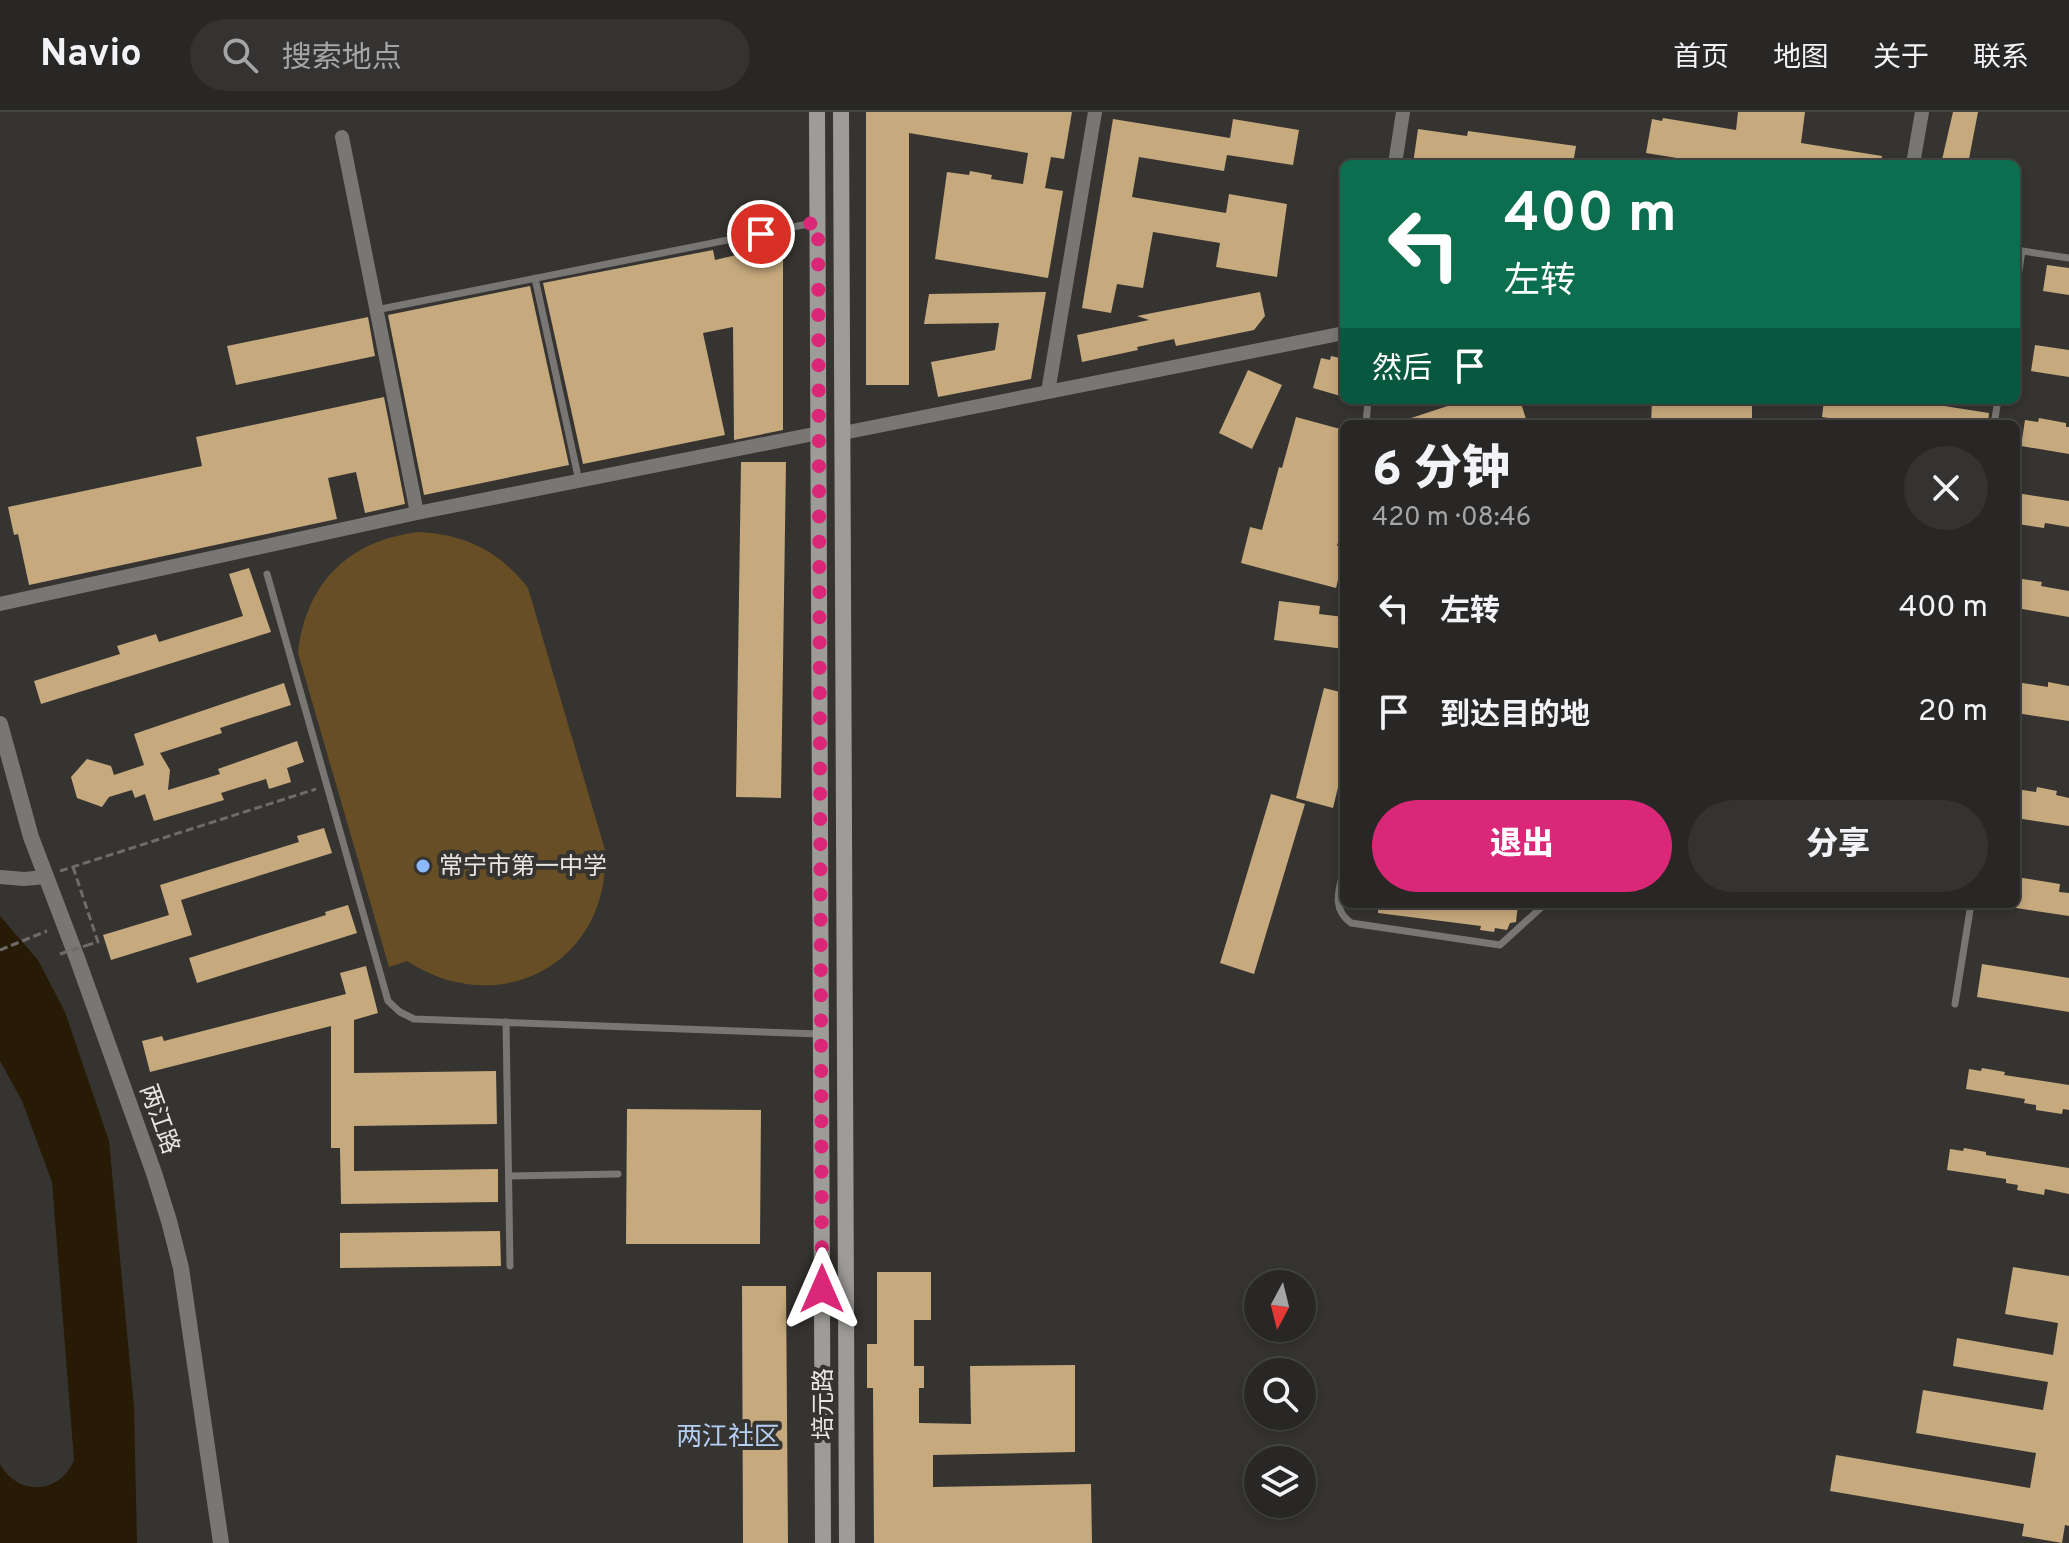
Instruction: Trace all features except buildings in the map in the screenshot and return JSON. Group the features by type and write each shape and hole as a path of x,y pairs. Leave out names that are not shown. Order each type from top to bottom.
{"main road":[{"name":"培元路","path":"817,112 823,1543"},
{"name":"培元路","path":"841,112 847,1543"}],"street":[{"path":"1048,392 1095,112"},
{"path":"1396,160 1403,112"},
{"path":"1914,160 1922,112"},
{"path":"342,137 417,513"},
{"path":"843,433 1340,334"},
{"path":"0,604 417,513 819,433"},
{"name":"两江路","path":"0,724 31,837 154,1173 172,1233 181,1268 221,1543"},
{"path":"0,877 45,877"}],"lane":[{"path":"376,310 818,222"},
{"path":"2020,250 2069,258"},
{"path":"535,278 579,481"},
{"path":"267,574 388,1001 400,1012 414,1019 821,1034"},
{"path":"1340,884 1337,896 1339,909 1351,923 1500,945 1541,908"},
{"path":"1955,1004 1970,908"},
{"path":"506,1022 510,1266"},
{"path":"509,1176 618,1174"}],"path":[{"path":"45,877 327,785"},
{"path":"58,954 98,942 73,867"},
{"path":"0,950 46,930 51,942"}],"shaded area":[{"path":"418,532 451,536 480,547 505,564 528,588 605,850 602,889 590,923 570,950 543,970 512,982 478,985 442,978 407,961 389,967 298,653 310,606 335,570 371,545"},
{"path":"0,916 38,960 65,1012 109,1141 134,1407 137,1543 0,1543 0,1464 17,1482 38,1487 59,1480 74,1460 52,1182 22,1101 0,1061"}],"place":[{"name":"常宁市第一中学","path":"423,866"}],"district":[{"name":"两江社区","path":"728,1436"}],"route":[{"path":"761,234 818,222 822,1289"}]}
